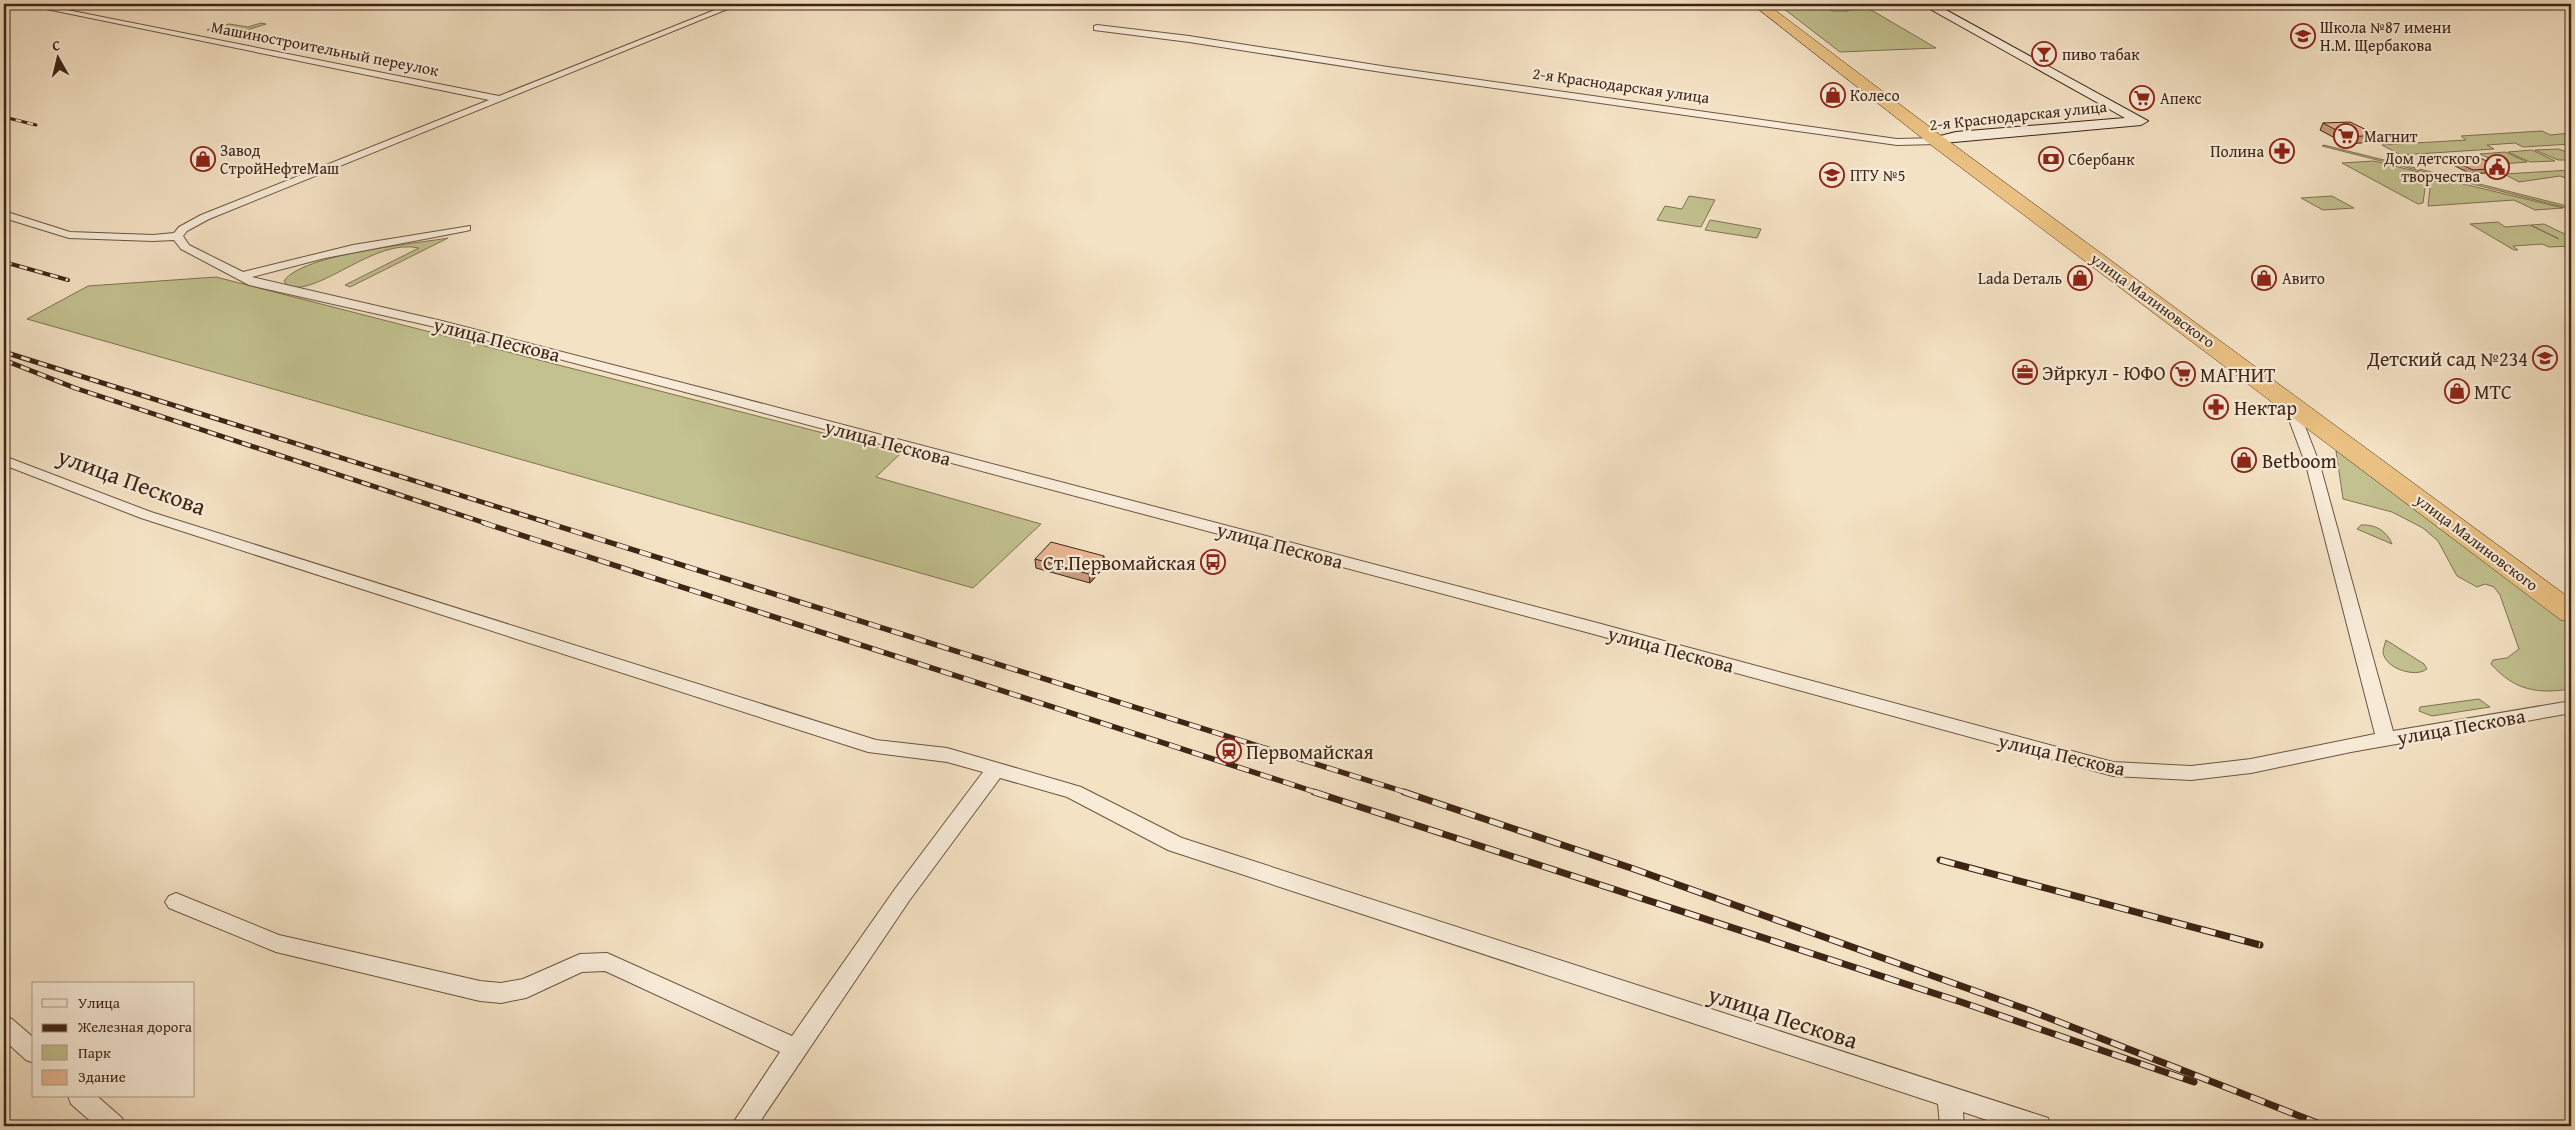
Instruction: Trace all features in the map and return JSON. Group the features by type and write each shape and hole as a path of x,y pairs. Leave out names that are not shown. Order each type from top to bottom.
{"highway":[{"name":"улица Малиновского","path":"1759,4 2571,596"},
{"name":"улица Малиновского","path":"1769,4 1942,139 2571,613"}],"street":[{"name":"Машиностроительный переулок","path":"26,4 500,99"},
{"path":"4,214 69,235 152,238 177,236 183,229 205,217 736,4"},
{"name":"2-я Краснодарская улица","path":"1097,28 1189,39 1388,70 1897,142 2141,121 1928,4"},
{"path":"242,276 291,260 466,228"},
{"name":"улица Пескова","path":"177,236 185,247 253,282 442,325 728,399 1482,600 1590,627 2113,769 2191,773 2251,766 2571,706"},
{"path":"2289,401 2313,465 2386,740"},
{"name":"улица Пескова","path":"4,460 155,518 875,747 947,755 997,768 1074,792 1175,844 2039,1126"},
{"path":"742,1126 902,895 997,768"},
{"path":"176,902 276,943 480,991 501,993 526,988 580,963 607,962 797,1049"},
{"path":"4,1026 32,1051"},
{"path":"82,1098 113,1126"},
{"path":"1949,1098 1952,1126"}],"green space":[{"path":"1820,4 1832,11 1848,11 1851,4 1861,4 1936,48 1840,52 1779,5"},
{"path":"261,23 266,24 231,35 207,30 229,24 248,27"},
{"path":"2542,131 2550,135 2571,133 2571,144 2523,147 2515,143 2487,145 2494,149 2401,155 2382,145 2466,140 2461,136"},
{"path":"2322,146 2571,207 2571,209"},
{"path":"2559,149 2571,154 2571,160 2558,160 2535,150"},
{"path":"2532,150 2555,161 2530,162 2508,152"},
{"path":"2505,152 2527,162 2502,164 2480,154"},
{"path":"2374,161 2427,174 2423,203 2418,204 2342,163"},
{"path":"2571,170 2571,180 2560,176 2519,182 2504,174"},
{"path":"2431,178 2451,181 2563,208 2535,210 2514,200 2428,206"},
{"path":"1689,196 1715,200 1701,227 1657,220 1665,206 1682,209"},
{"path":"2332,196 2354,208 2323,210 2301,198"},
{"path":"1710,220 1761,229 1757,238 1705,230"},
{"path":"2498,222 2505,227 2530,225 2559,239 2531,225 2544,224 2571,237 2571,246 2549,247 2542,244 2513,246 2518,250 2514,250 2470,224"},
{"path":"448,238 350,287 345,285 419,248 402,247 385,251 303,287 289,287 284,281 295,272 312,264 335,257"},
{"path":"216,277 901,453 876,477 1041,524 973,588 27,319 88,286"},
{"path":"2336,451 2352,457 2571,625 2571,689 2548,691 2518,685 2500,673 2491,664 2493,660 2507,658 2519,649 2500,595 2494,587 2485,584 2477,587 2457,576 2438,541 2423,528 2392,512 2343,499"},
{"path":"2361,525 2380,529 2387,535 2392,544 2357,529"},
{"path":"2386,640 2424,664 2427,669 2416,673 2409,672 2389,663 2383,652"},
{"path":"2479,699 2490,707 2432,716 2419,711 2420,707"}],"building":[{"path":"2350,122 2377,135 2349,137 2323,123"},
{"path":"2476,156 2501,168 2473,170 2448,158"},
{"path":"1051,542 1104,556 1089,574 1035,559"}],"railway":[{"path":"4,117 36,125"},
{"path":"4,262 68,280"},
{"path":"4,352 552,524"},
{"path":"4,360 75,388 488,524"},
{"path":"484,523 1318,793"},
{"path":"548,523 1408,793"},
{"path":"1314,792 1961,1002 2194,1082"},
{"path":"1404,792 1631,868 2031,1011 2325,1126"},
{"path":"1940,860 2260,945"}],"place":[{"name":"Школа №87 имени Н.М. Щербакова","path":"2303,36"},
{"name":"пиво табак","path":"2044,54"},
{"name":"Колесо","path":"1833,95"},
{"name":"Апекс","path":"2142,98"},
{"name":"Магнит","path":"2346,136"},
{"name":"Полина","path":"2282,151"},
{"name":"Завод СтройНефтеМаш","path":"203,159"},
{"name":"Сбербанк","path":"2051,159"},
{"name":"Дом детского творчества","path":"2497,167"},
{"name":"ПТУ №5","path":"1832,175"},
{"name":"Lada Dеталь","path":"2080,278"},
{"name":"Авито","path":"2264,278"},
{"name":"Детский сад №234","path":"2545,358"},
{"name":"Эйркул - ЮФО","path":"2025,372"},
{"name":"МАГНИТ","path":"2183,374"},
{"name":"МТС","path":"2457,391"},
{"name":"Нектар","path":"2216,407"},
{"name":"Betboom","path":"2244,460"},
{"name":"Ст.Первомайская","path":"1213,562"},
{"name":"Первомайская","path":"1229,751"}]}
